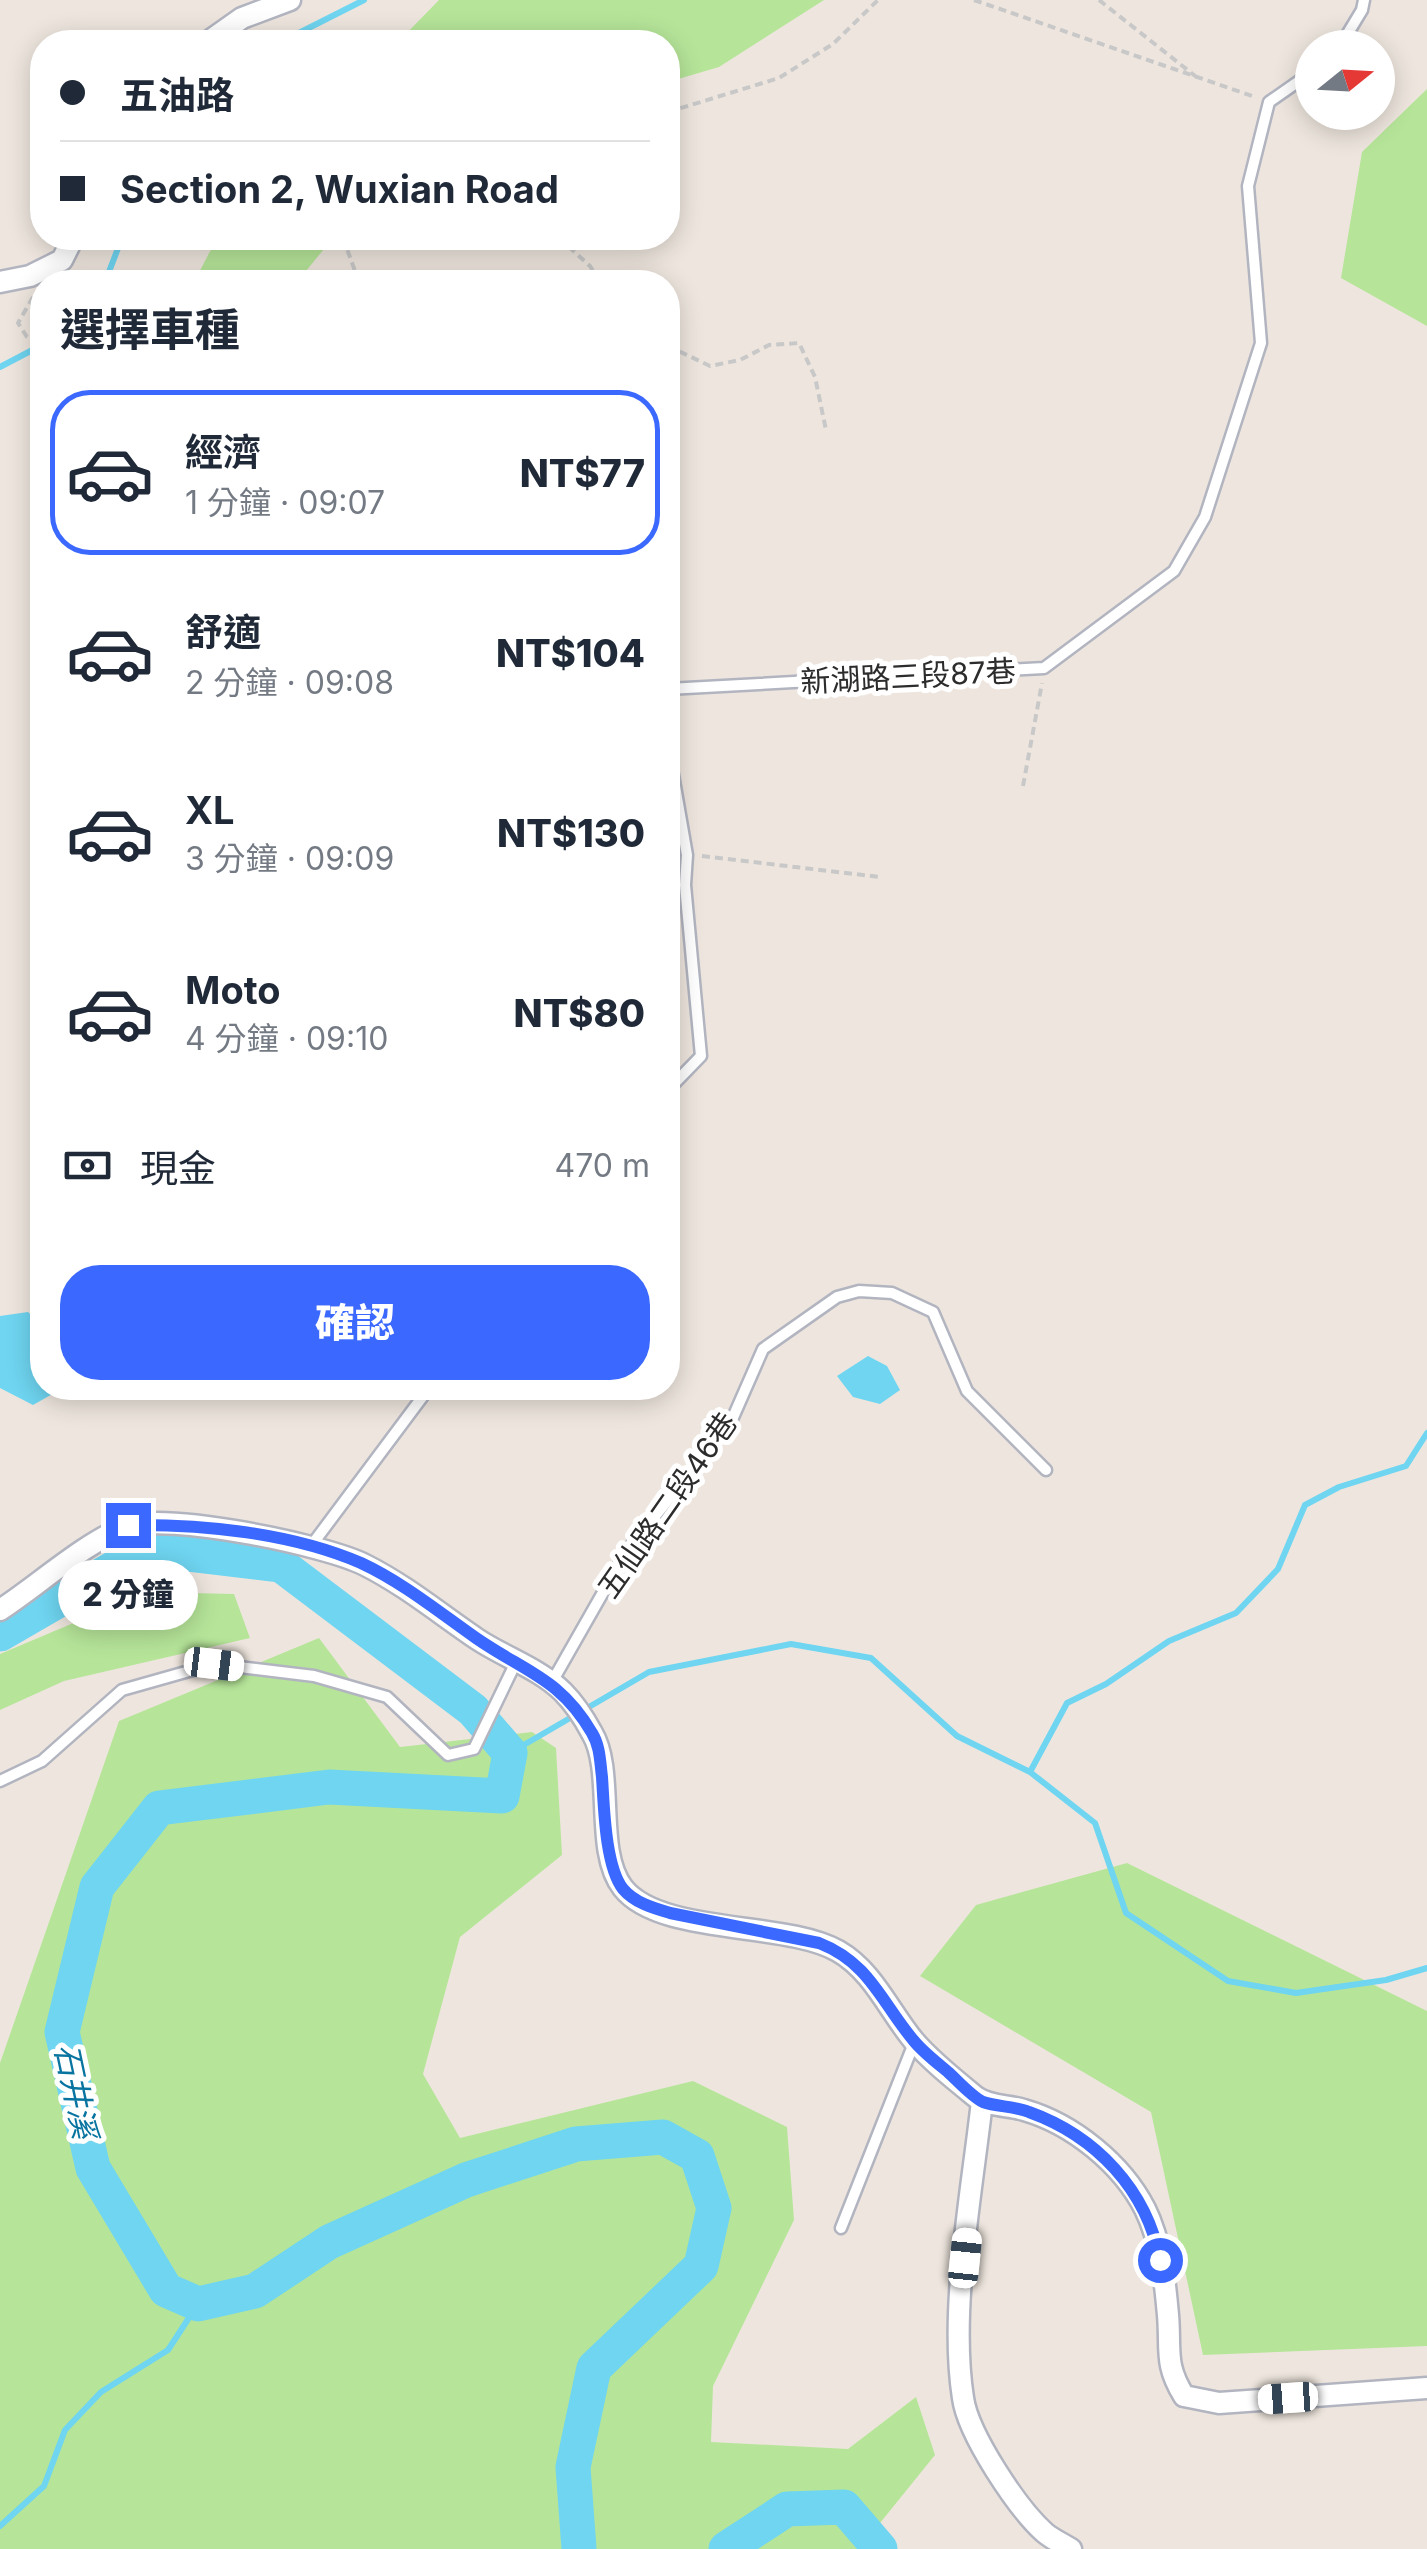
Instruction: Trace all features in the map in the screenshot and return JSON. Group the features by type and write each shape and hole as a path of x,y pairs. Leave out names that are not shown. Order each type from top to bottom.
{"street":[{"path":"225,30 242,18 290,0"},
{"path":"42,270 62,260 67,250"},
{"path":"0,282 30,276"},
{"path":"0,1610 128,1525 184,1524 311,1546 364,1565 558,1688 598,1744 613,1866 623,1888 646,1906 662,1911 819,1943 839,1951 864,1972 914,2042 982,2101 1026,2110 1062,2126 1130,2183 1156,2233 1168,2313 1167,2358 1172,2377 1184,2396 1219,2403 1427,2388"},
{"path":"982,2101 958,2327 963,2401 980,2444 1010,2489 1046,2533 1071,2549"}],"lane":[{"path":"1349,30 1364,0"},
{"path":"1269,102 1295,84"},
{"name":"新湖路三段87巷","path":"680,689 1044,668 1174,570 1204,517 1261,343 1248,186 1269,102"},
{"path":"680,815 687,855 685,885 702,1056 680,1078"},
{"name":"五仙路二段46巷","path":"558,1688 626,1552 730,1422 763,1349 837,1298 859,1290 892,1294 934,1312 968,1391 1046,1470"},
{"path":"311,1546 420,1400"},
{"path":"0,1780 42,1761 122,1690 214,1664 314,1676 387,1697 448,1754 474,1750 516,1663"},
{"path":"842,2228 914,2042"}],"path":[{"path":"680,108 778,78 834,44 878,0"},
{"path":"974,0 1269,102"},
{"path":"1100,0 1203,82"},
{"path":"572,250 592,270"},
{"path":"30,303 18,323 30,338"},
{"path":"680,352 710,366 740,360 770,345 799,343 816,377 826,430"},
{"path":"1023,786 1044,668"},
{"path":"687,855 880,877"}],"green space":[{"path":"439,0 824,0 719,67 680,78 680,30 410,30"},
{"path":"1427,89 1427,326 1341,278 1362,152 1385,130 1395,130 1395,120"},
{"path":"211,250 323,250 307,270 200,270"},
{"path":"147,1592 234,1594 250,1638 64,1681 0,1710 0,1654"},
{"path":"319,1638 400,1747 532,1732 556,1748 562,1855 460,1937 423,2074 460,2138 693,2081 787,2127 794,2220 713,2386 711,2442 848,2449 916,2397 935,2455 859,2549 0,2549 0,2063 119,1721"},
{"path":"1127,1863 1427,2011 1427,2346 1203,2355 1151,2112 920,1976 976,1905"}],"water":[{"path":"30,1314 30,1400 42,1400 33,1405 0,1388 0,1316"},
{"path":"868,1356 887,1366 900,1390 880,1404 853,1397 837,1376"}],"waterway":[{"path":"305,30 364,0"},
{"path":"110,270 117,250"},
{"path":"0,367 30,351"},
{"path":"1030,1772 1067,1703 1106,1684 1169,1641 1236,1613 1278,1569 1305,1505 1339,1487 1406,1466 1427,1433"},
{"name":"石井溪","path":"0,1634 147,1549 281,1565 473,1710 510,1753 502,1796 329,1787 159,1808 97,1887 62,2032 93,2168 166,2290 198,2304 255,2291 329,2242 466,2180 576,2144 663,2137 697,2156 714,2208 701,2266 594,2368 573,2467 579,2549"},
{"path":"510,1753 649,1672 791,1644 871,1658 957,1736 1030,1772 1095,1823 1126,1913 1228,1981 1296,1993 1386,1980 1427,1968"},
{"path":"0,2526 44,2486 65,2430 101,2392 168,2350 198,2304"},
{"name":"石井溪","path":"726,2549 787,2509 844,2507 880,2549"}],"route":[{"path":"128,1525 184,1524 328,1550 364,1565 432,1605 477,1638 552,1683 564,1693 598,1744 613,1866 623,1888 646,1906 694,1920 736,1925 839,1951 864,1972 914,2042 982,2101 1026,2110 1062,2126 1130,2183 1156,2233 1160,2260"}]}
